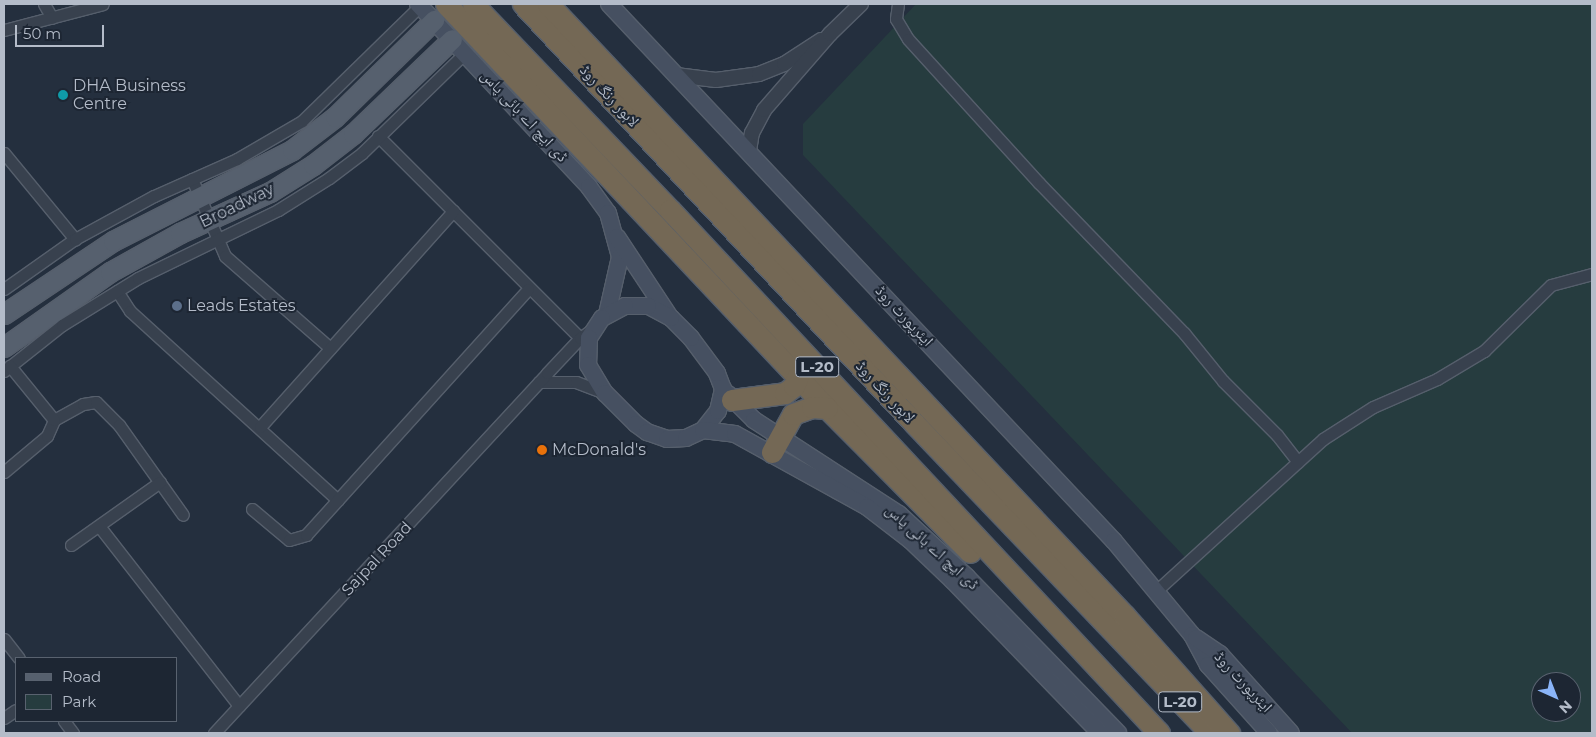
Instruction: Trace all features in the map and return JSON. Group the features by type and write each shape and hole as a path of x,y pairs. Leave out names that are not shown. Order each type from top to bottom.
{"highway":[{"name":"لاہور رنگ روڈ","path":"473,4 684,224 1086,657 1159,733"},
{"name":"لاہور رنگ روڈ","path":"523,4 907,416 1210,733"},
{"path":"548,4 1125,616 1229,733"},
{"path":"440,12 1056,640 1086,657"},
{"path":"728,394 785,393 794,386 798,376"},
{"path":"776,445 793,414 812,407 827,408"}],"main road":[{"name":"ایئرپورٹ روڈ","path":"609,4 1114,542 1192,635 1208,665 1269,733"},
{"name":"ڈی ایچ اے بائی پاس","path":"419,5 440,12 452,40 598,198 617,238"},
{"name":"Broadway","path":"4,314 89,255 164,213 270,164 307,140 440,12"},
{"name":"Broadway","path":"4,347 110,272 208,220 270,192 331,151 452,40"},
{"path":"607,314 619,266 617,238"},
{"path":"617,238 671,318 704,354 728,394 703,430 686,438 656,437 636,424 605,393 588,365 586,334 607,314 625,306 641,305 655,308 671,318"},
{"name":"ڈی ایچ اے بائی پاس","path":"728,394 776,445 877,498 905,519 967,577 1118,733"},
{"path":"703,430 735,434 776,445 867,507 910,540 1049,678 1100,733"},
{"name":"ایئرپورٹ روڈ","path":"1192,635 1220,654 1291,733"}],"street":[{"path":"44,4 52,18"},
{"path":"4,30 103,4"},
{"path":"749,151 752,133 764,110 830,34 861,4"},
{"path":"898,4 896,19 908,39 1039,183 1184,333 1223,381 1277,435 1298,462"},
{"path":"4,289 75,239 192,179 266,144 306,118 419,5"},
{"path":"676,75 716,80 759,74 784,64 830,34"},
{"path":"54,420 7,368 62,325 117,291 216,238 278,210 309,191 362,153 465,53"},
{"path":"378,136 528,289 586,334"},
{"path":"4,153 75,239"},
{"path":"192,179 225,256 330,348"},
{"path":"260,427 453,211"},
{"path":"1156,591 1323,439 1373,407 1437,379 1484,352 1551,285 1592,274"},
{"path":"252,509 282,536 297,540 306,534 528,289"},
{"path":"117,291 130,311 260,427 338,500"},
{"name":"Sajpal Road","path":"214,733 539,382 586,334"},
{"path":"539,382 576,382 605,393"},
{"path":"4,472 47,436 54,420 83,404 96,402 119,425 183,515"},
{"path":"71,545 160,482"},
{"path":"99,526 239,706"},
{"path":"4,638 17,657"},
{"path":"4,718 15,711"},
{"path":"65,722 73,733"}],"green space":[{"path":"916,4 1592,4 1592,733 1352,733 803,155 803,124"}],"place":[{"name":"DHA Business Centre","path":"63,95"},
{"name":"Leads Estates","path":"177,306"},
{"name":"McDonald's","path":"542,450"}]}
